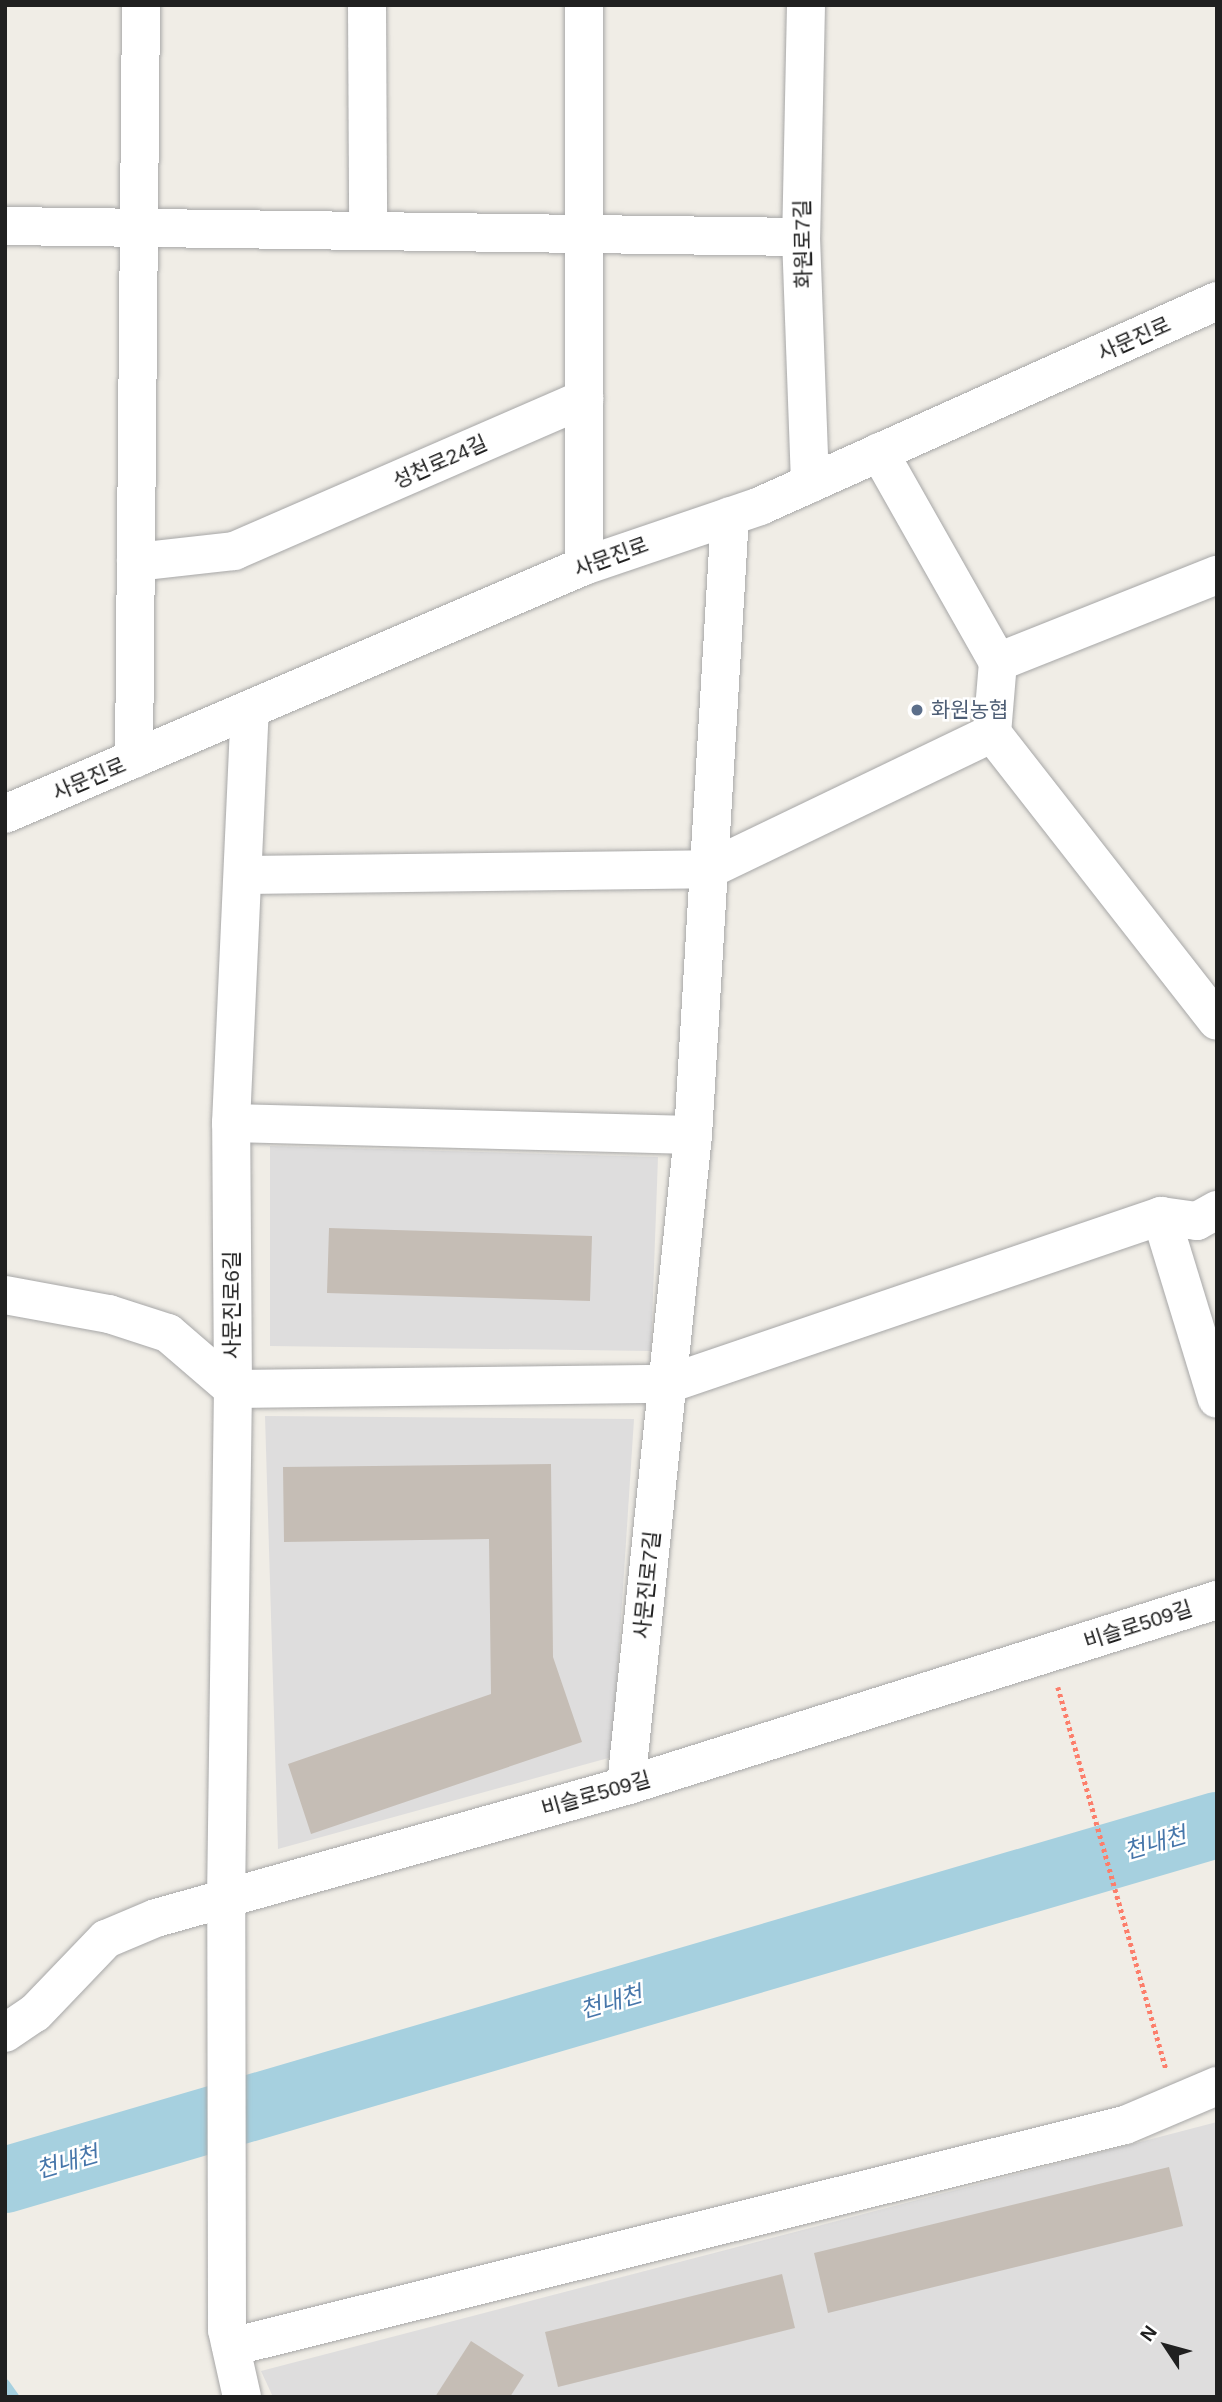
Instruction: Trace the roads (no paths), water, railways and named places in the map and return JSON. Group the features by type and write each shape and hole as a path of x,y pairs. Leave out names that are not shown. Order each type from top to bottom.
{"street":[{"path":"134,759 141,5"},
{"path":"367,5 368,230"},
{"path":"584,5 584,566"},
{"name":"화원로7길","path":"806,5 802,237 810,484"},
{"path":"5,226 802,237"},
{"name":"사문진로","path":"5,814 584,566 730,516 810,484 1217,301"},
{"name":"성천로24길","path":"136,562 234,551 584,399"},
{"path":"879,452 998,662 992,733 1217,1021"},
{"name":"사문진로7길","path":"626,1786 693,1135 730,516"},
{"path":"998,662 1217,575"},
{"name":"사문진로6길","path":"242,2397 229,2339 226,1912 233,1389 231,1123 250,710"},
{"path":"244,875 710,869 992,733"},
{"path":"231,1123 693,1135"},
{"path":"5,1295 110,1314 168,1333 233,1389 668,1384 1161,1216 1197,1221 1217,1210"},
{"path":"1161,1216 1217,1399"},
{"name":"비슬로509길","path":"5,2033 35,2013 106,1939 156,1918 226,1912 1217,1600"},
{"path":"229,2339 1125,2125 1217,2086"}],"waterway":[{"name":"천내천","path":"5,2180 1217,1825"},
{"path":"5,2384 14,2397"}],"place":[{"name":"화원농협","path":"917,710"}]}
